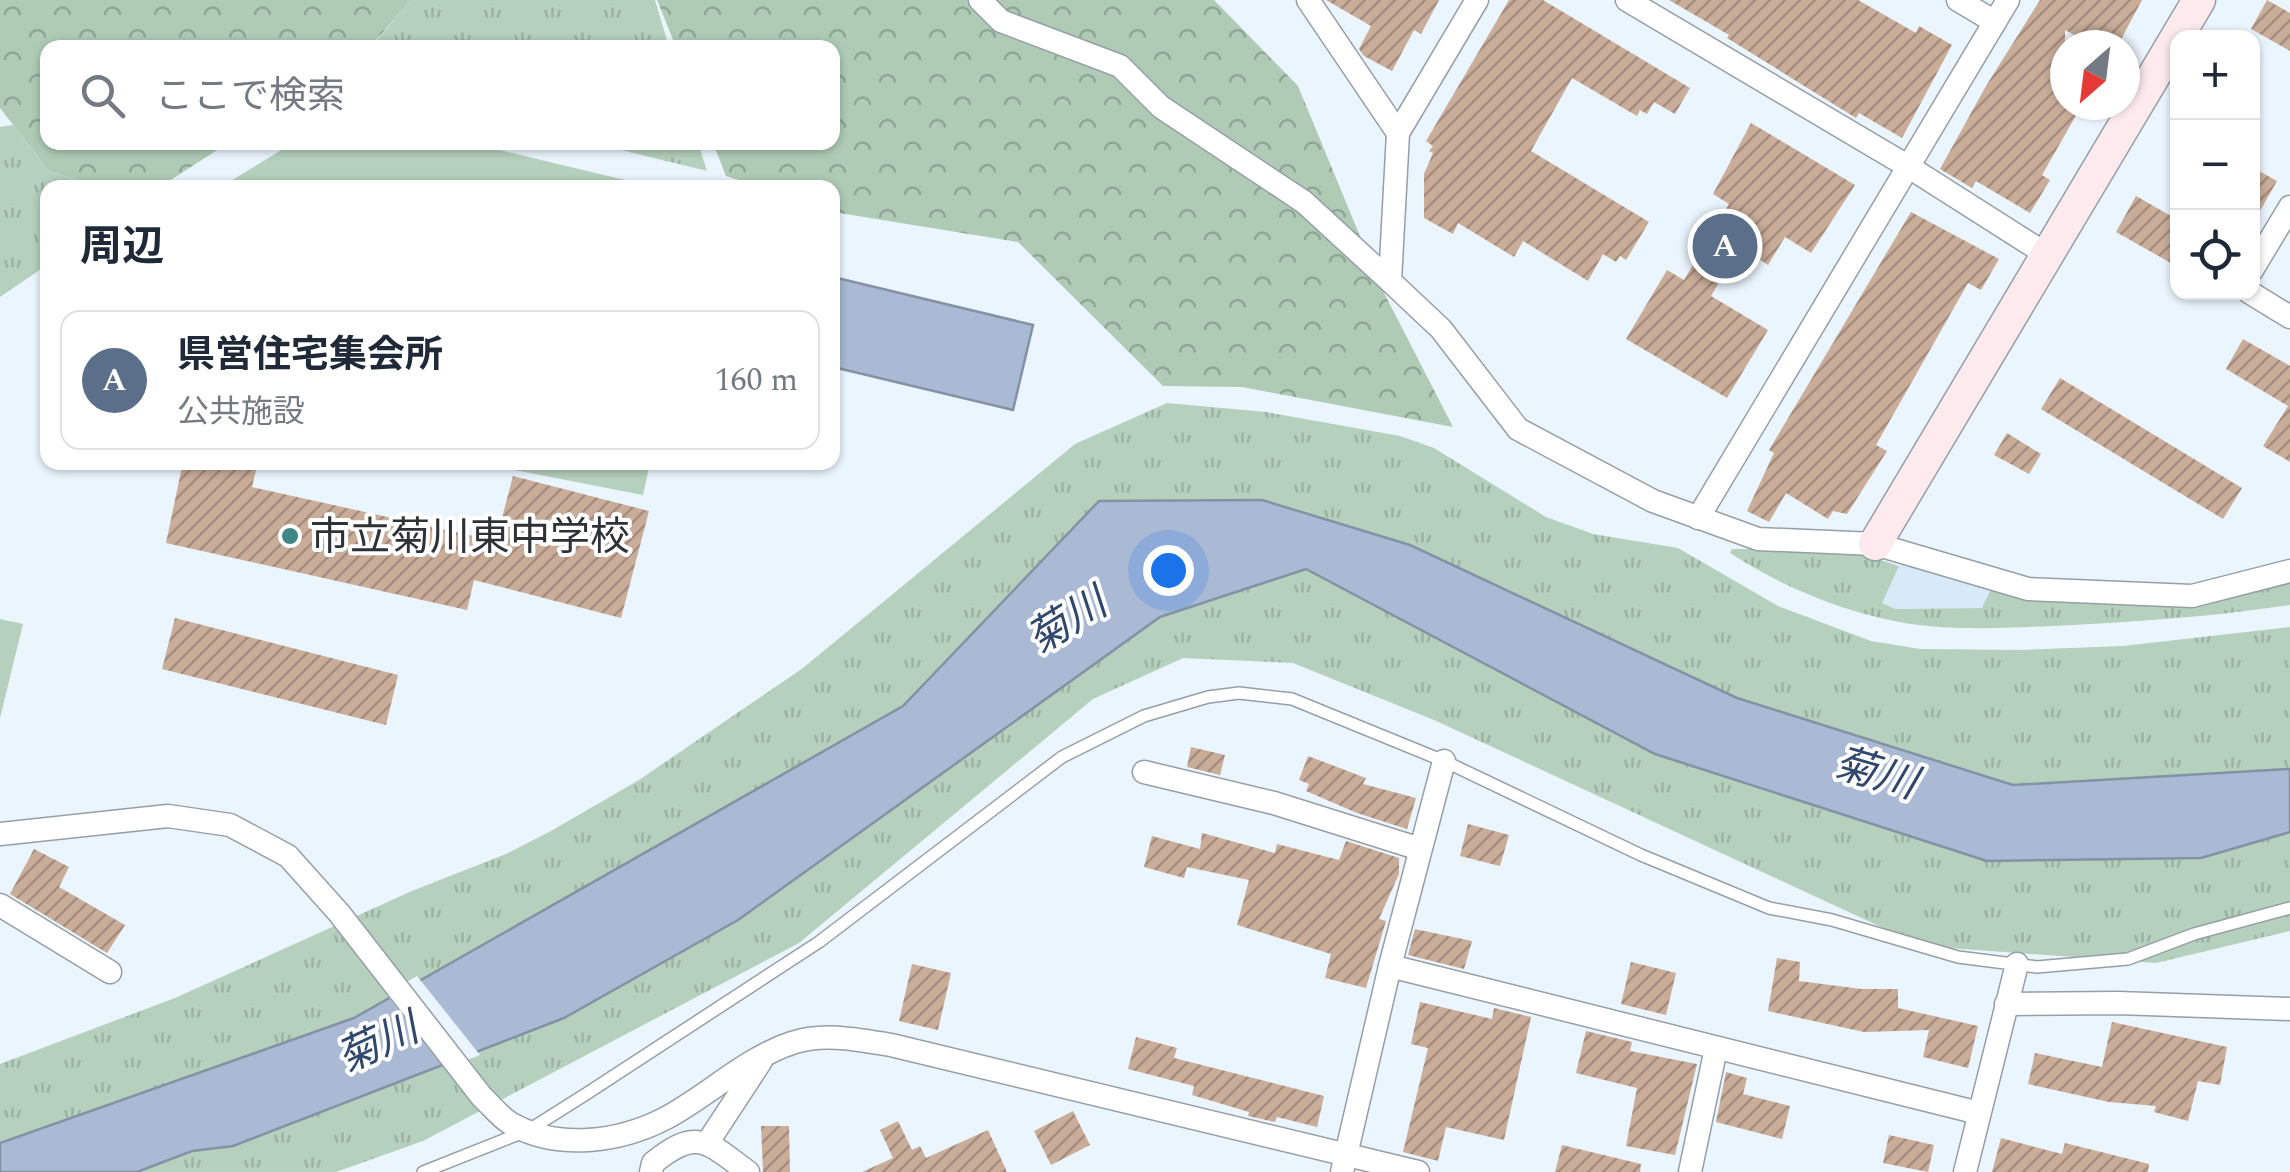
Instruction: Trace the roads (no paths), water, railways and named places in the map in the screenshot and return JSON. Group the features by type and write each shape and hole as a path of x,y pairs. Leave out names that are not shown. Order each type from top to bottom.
{"street":[{"path":"980,0 1001,21 1120,66 1161,107 1304,202 1442,328 1518,428 1653,501 1758,539 1876,544 2028,589 2192,596 2290,571"},
{"path":"1308,0 1398,133"},
{"path":"1390,281 1398,133 1476,0"},
{"path":"1626,0 1909,167 2049,256"},
{"path":"1958,0 1995,22"},
{"path":"1698,518 2008,0"},
{"path":"1876,544 2199,0"},
{"path":"2260,257 2290,207"},
{"path":"2260,299 2290,317"},
{"path":"1344,1163 1390,966 1444,762"},
{"path":"1144,772 1274,803 1420,849"},
{"path":"0,834 168,816 230,825 288,856 346,923 482,1097 519,1126 568,1140 626,1134 665,1118 766,1054 796,1041 841,1037 891,1045 1344,1163 1418,1172"},
{"path":"0,905 110,972"},
{"path":"1965,1172 2016,964"},
{"path":"1390,966 1979,1113"},
{"path":"2006,1004 2290,1009"},
{"path":"1690,1172 1716,1048"},
{"path":"708,1142 766,1054"},
{"path":"651,1172 653,1163 678,1143 708,1142 748,1172"}],"lane":[{"path":"423,1172 519,1126 819,942 1062,757 1144,716 1208,697 1240,693 1292,699 1444,762 1641,855 1769,908 1832,920 1958,957 2037,966 2128,959 2194,934 2290,908"}],"water":[{"path":"840,279 1033,325 1013,410 840,369"},
{"name":"菊川","path":"1262,500 1410,545 1737,698 2013,785 2290,769 2290,832 2201,858 1987,861 1655,754 1306,569 1160,617 738,920 564,1018 233,1146 192,1151 137,1172 0,1172 0,1143 354,1018 903,706 1099,501"}],"place":[{"name":"県営住宅集会所","path":"1725,246"},
{"name":"市立菊川東中学校","path":"290,536"}]}
